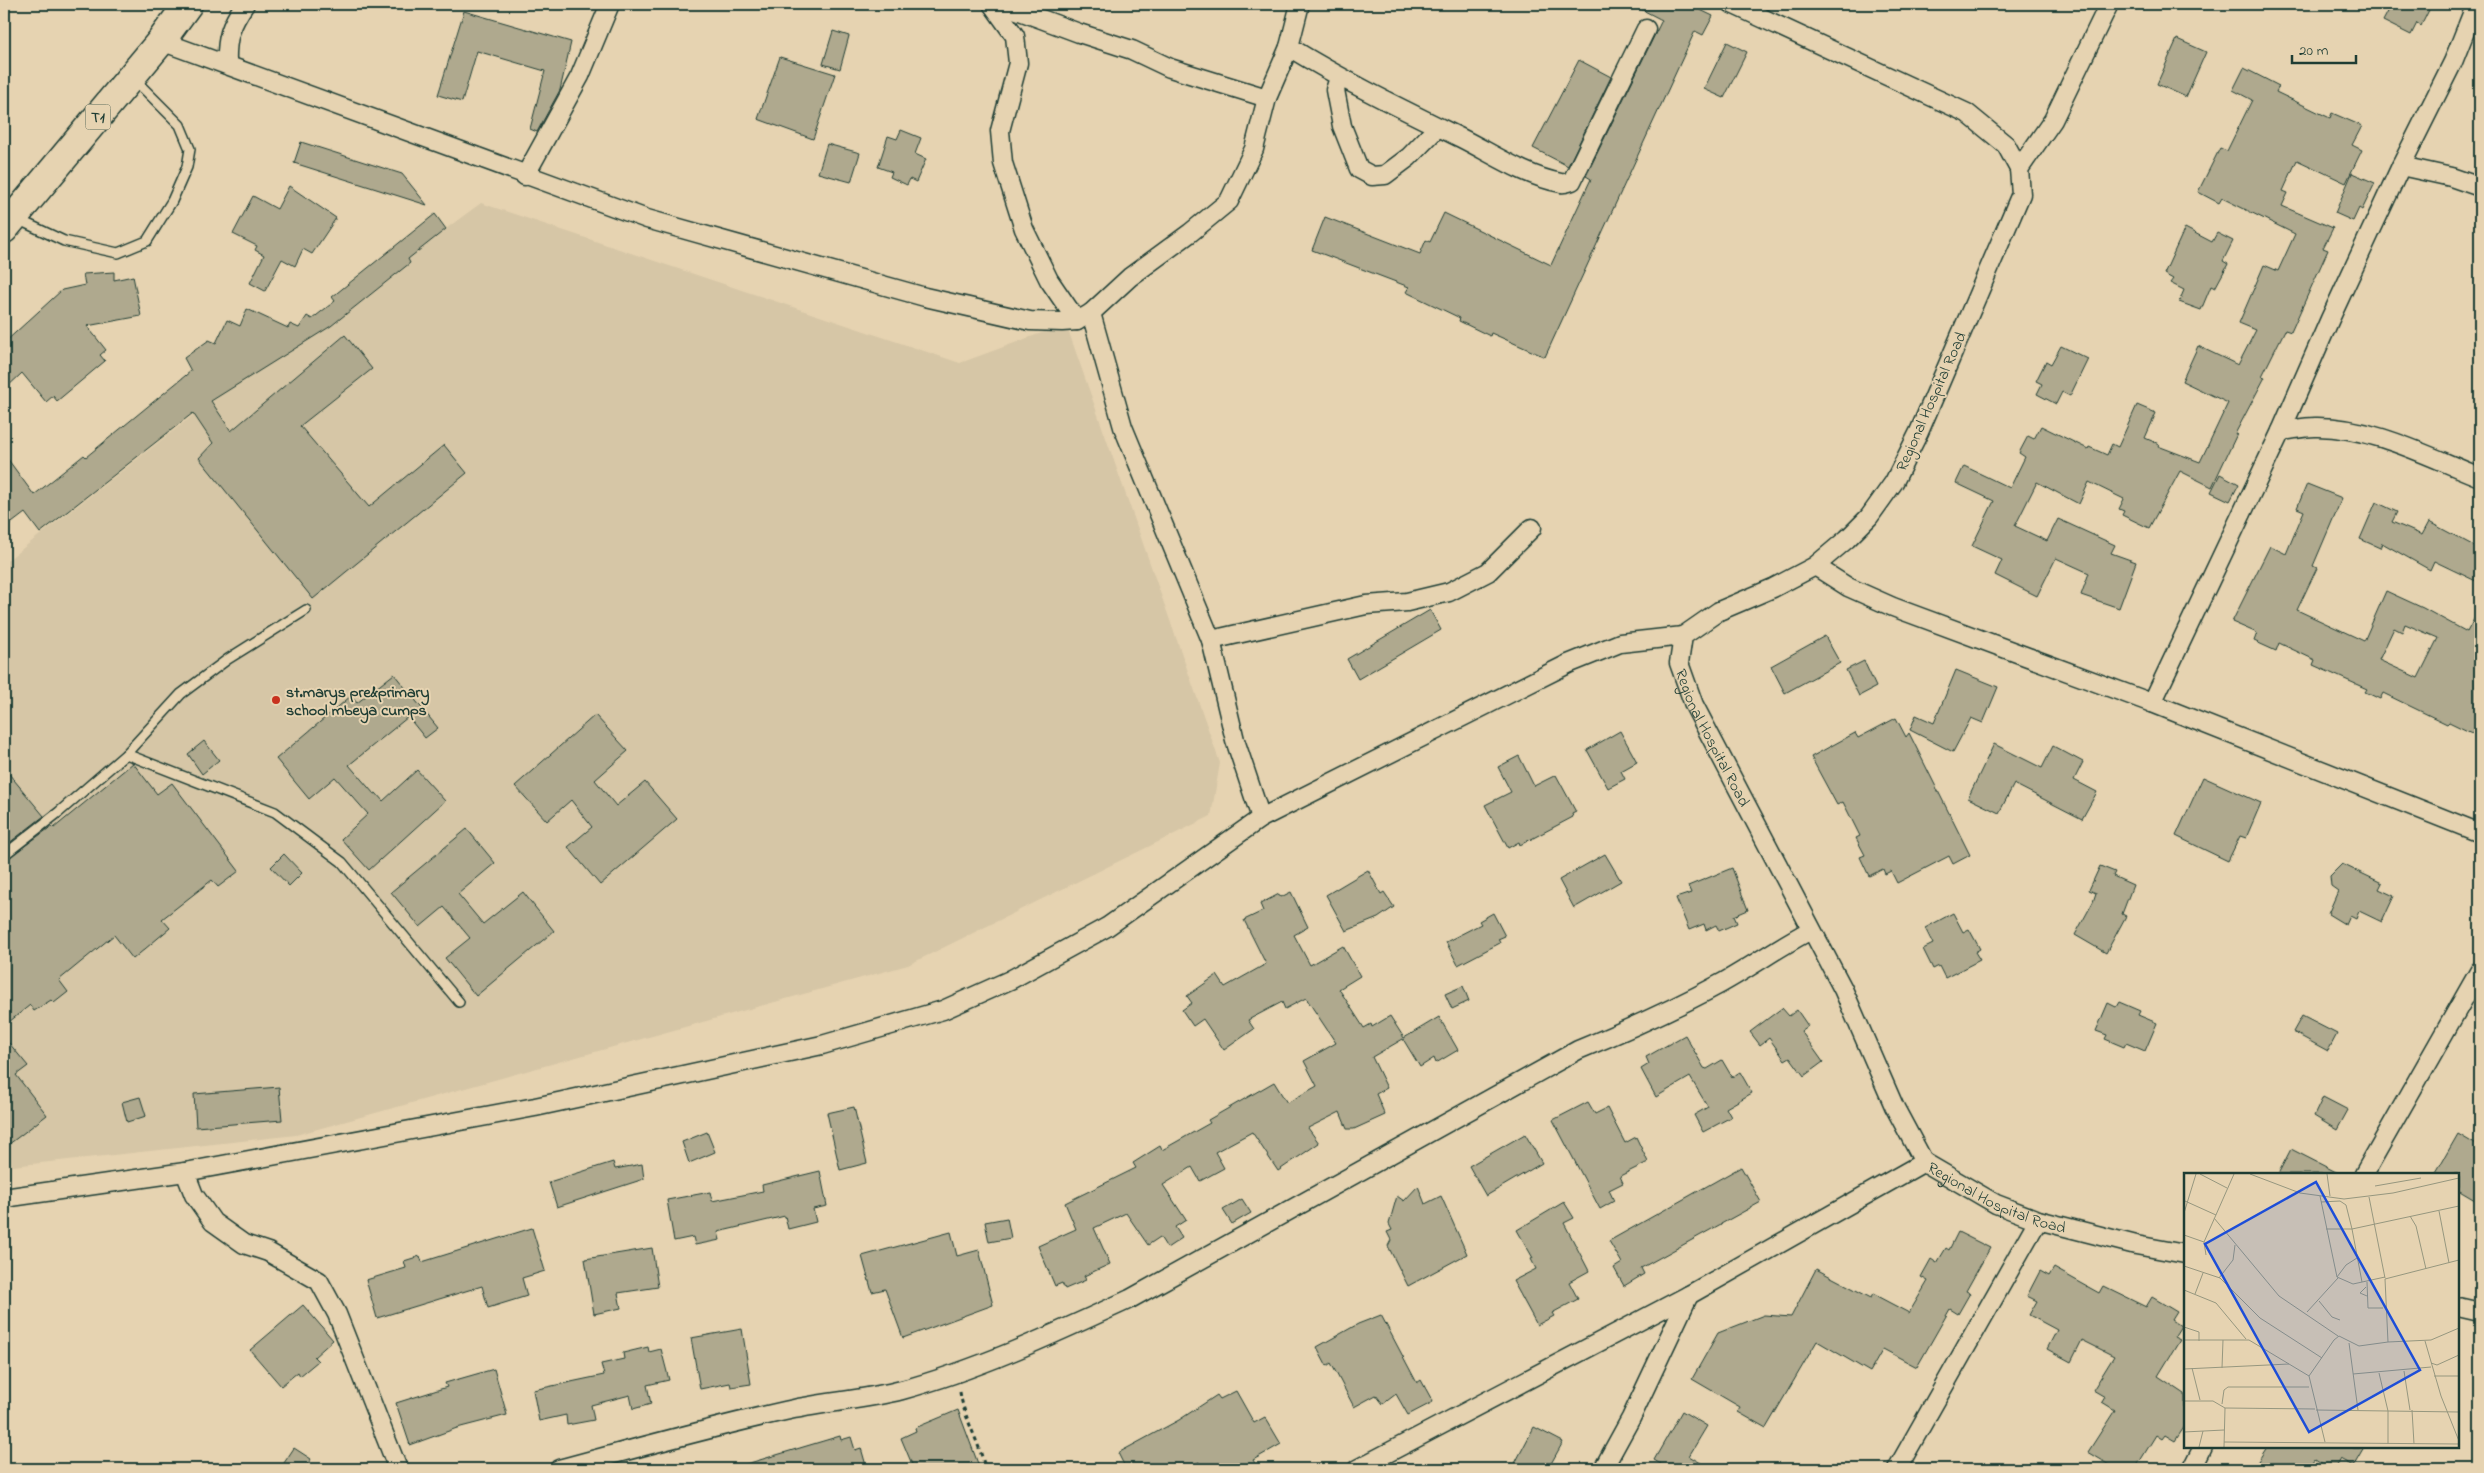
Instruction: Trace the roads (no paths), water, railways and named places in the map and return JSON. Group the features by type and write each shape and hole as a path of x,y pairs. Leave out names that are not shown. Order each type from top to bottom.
{"highway":[{"name":"T1","path":"9,223 161,41 188,4"}],"street":[{"path":"227,65 226,44 233,22 245,4"},
{"path":"525,176 580,76 610,4"},
{"path":"992,4 1015,36 1018,63 1000,131 1003,163 1024,229 1049,280 1084,317 1123,427 1211,640 1235,740 1261,818"},
{"path":"1001,4 1132,50 1170,68 1266,98"},
{"path":"161,41 525,176 647,219 925,297 1030,321 1062,322 1084,317 1130,277 1190,233 1228,201 1254,149 1266,98 1289,47 1300,4"},
{"name":"Regional Hospital Road","path":"1732,4 1967,113 2006,146 2019,169 2020,194 1919,432 1894,482 1869,517 1847,539 1815,566 1773,588 1719,611 1683,636 1679,664 1694,705 1843,989 1894,1106 1924,1162 1996,1204 2038,1220 2184,1254"},
{"path":"2019,169 2054,120 2109,4"},
{"path":"2152,703 2281,432 2330,319 2401,166 2453,62 2476,4"},
{"path":"1289,47 1339,78 1386,99 1437,128 1533,174 1564,184 1572,181 1646,29"},
{"path":"1339,78 1335,90 1342,126 1359,169 1372,176 1385,175 1409,157 1437,128"},
{"path":"2401,166 2480,187"},
{"path":"2281,432 2316,427 2355,432 2404,446 2480,478"},
{"path":"1211,640 1366,605 1407,602 1449,592 1488,572 1532,528"},
{"path":"1815,566 1848,587 1893,608 2152,703 2480,833"},
{"path":"4,1198 185,1172 544,1105 822,1045 943,1010 1010,980 1107,927 1261,818 1568,664 1620,643 1683,636"},
{"path":"560,1469 668,1439 794,1409 901,1390 957,1373 1065,1329 1130,1299 1510,1086 1578,1050 1639,1025 1722,984 1781,945 1812,930"},
{"path":"2365,1173 2480,970"},
{"path":"1357,1469 1689,1295 1924,1162"},
{"path":"185,1172 194,1195 213,1222 244,1244 268,1252 318,1281 337,1314 398,1469"},
{"path":"1897,1469 2038,1220"},
{"path":"1603,1469 1631,1418 1689,1295"},
{"path":"2459,1307 2480,1312"},
{"path":"2192,1469 2202,1448"}],"lane":[{"path":"9,223 64,241 118,253 148,241 172,200 187,167 190,149 180,125 132,76"},
{"path":"4,855 59,812 126,754 181,694 228,659 306,610"},
{"path":"126,754 275,812 342,862 459,1002"}],"place":[{"name":"st.marys pre&primary school mbeya cumps","path":"276,700"}]}
